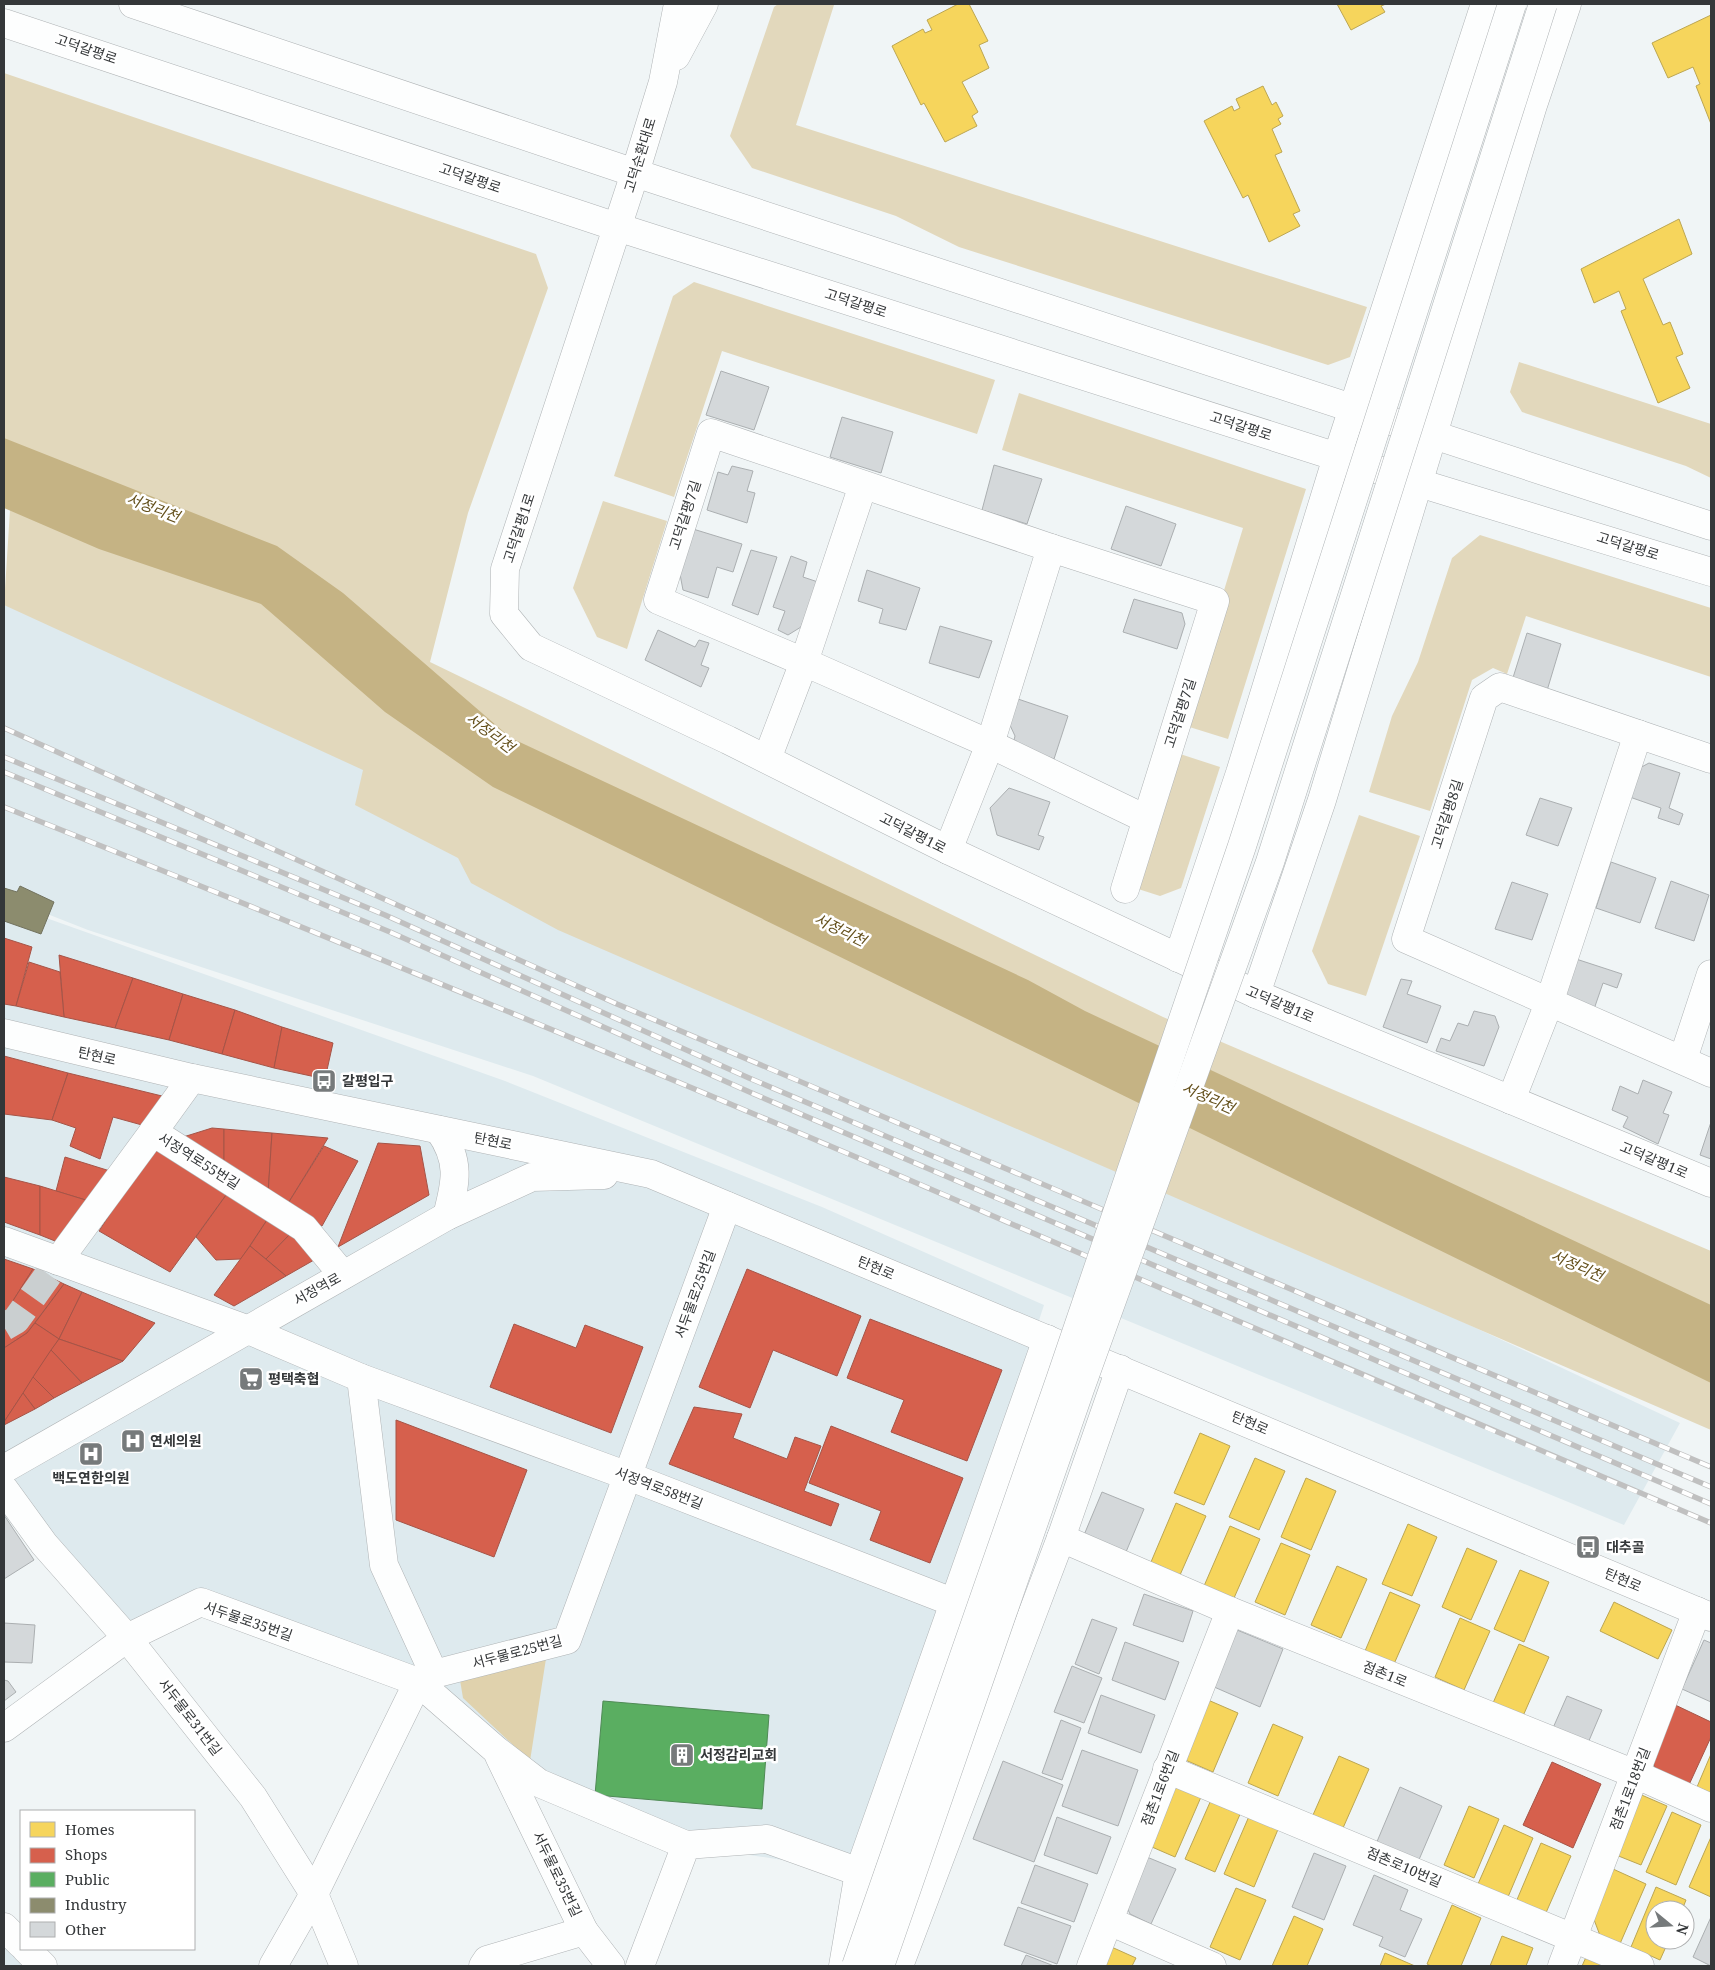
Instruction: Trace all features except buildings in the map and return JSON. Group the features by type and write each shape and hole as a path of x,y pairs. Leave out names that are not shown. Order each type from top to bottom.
{"street":[{"path":"133,4 635,173 1711,526"},
{"name":"고덕순환대로","path":"617,227 663,82 678,4"},
{"name":"고덕순환대로","path":"663,82 704,4"},
{"path":"1178,958 1240,773 1337,457 1485,4"},
{"path":"856,1966 1063,1371 1242,846 1512,4"},
{"path":"880,1966 1080,1389 1270,862 1542,4"},
{"path":"1256,994 1322,800 1533,105 1567,4"},
{"name":"고덕갈평로","path":"4,23 617,227 1419,483 1711,572"},
{"name":"고덕갈평1로","path":"617,227 505,569 504,614 531,647 767,759 948,850 1256,994 1711,1184"},
{"name":"고덕갈평7길","path":"711,433 863,485 1215,601 1146,819 990,744 658,600 711,433"},
{"path":"767,759 804,662 863,485"},
{"path":"948,850 990,744 1050,548"},
{"name":"고덕갈평8길","path":"1711,759 1500,687 1484,698 1406,940 1548,1003 1683,1059 1711,1073"},
{"path":"1511,1100 1548,1003 1638,734"},
{"path":"1240,773 1322,800"},
{"path":"1125,889 1146,819"},
{"path":"1683,1059 1711,974"},
{"name":"탄현로","path":"4,1034 192,1078 651,1174 1704,1614"},
{"path":"153,1132 192,1078"},
{"path":"439,1130 448,1142 453,1158 455,1184 447,1216"},
{"name":"서정역로55번길","path":"58,1261 153,1132 304,1228 342,1275"},
{"name":"서정역로","path":"4,1469 447,1216 532,1177 651,1174"},
{"name":"서두물로25번길","path":"426,1678 567,1640 728,1206"},
{"name":"서정역로58번길","path":"4,1241 246,1330 361,1378 628,1476 955,1603"},
{"path":"843,1966 859,1872 1047,1339"},
{"path":"898,1966 1060,1538 1120,1369"},
{"path":"273,1966 314,1894 426,1678 384,1565 361,1378"},
{"name":"서두물로31번길","path":"4,1489 44,1544 127,1638 253,1796 314,1894 344,1966"},
{"name":"점촌1로","path":"1060,1538 1230,1611 1635,1774 1711,1808"},
{"name":"서두물로35번길","path":"4,1728 127,1638 201,1602 426,1678 496,1750 539,1783 686,1845 767,1840 859,1872"},
{"name":"점촌1로6번길","path":"1091,1966 1230,1611"},
{"name":"점촌1로18번길","path":"1562,1966 1635,1774 1704,1614"},
{"name":"서두물로35번길","path":"496,1750 584,1931 611,1966"},
{"name":"점촌로10번길","path":"1167,1769 1640,1966"},
{"path":"640,1966 686,1845"},
{"path":"1109,1921 1212,1966"},
{"path":"4,1927 20,1943"},
{"path":"483,1966 487,1960 584,1931"},
{"path":"27,1950 44,1966"}],"shaded area":[{"path":"778,4 834,5 796,125 1367,307 1350,357 1328,365 959,247 896,216 752,168 730,136 774,7"},
{"path":"4,73 536,254 548,288 468,513 430,662 1163,1017 1711,1251 1711,1430 558,930 471,883 458,858 355,805 363,770 4,605 13,463 4,459"},
{"path":"694,282 995,380 977,434 722,351 674,497 614,476 673,296"},
{"path":"1519,362 1711,424 1711,478 1686,466 1522,412 1510,392"},
{"path":"1019,393 1306,489 1228,739 1183,725 1243,528 1002,450"},
{"path":"603,501 667,521 627,649 597,637 573,588"},
{"path":"1480,535 1711,608 1711,677 1526,616 1507,674 1493,668 1472,680 1430,811 1369,792 1392,716 1418,662 1452,558"},
{"path":"4,600 193,677 429,801 778,1003 1680,1423 1624,1525 533,1076 88,930 4,897"},
{"path":"1174,752 1220,767 1181,888 1160,896 1132,887"},
{"path":"1359,815 1420,836 1366,996 1328,984 1312,951"},
{"path":"4,903 505,1081 822,1207 1044,1305 859,1872 686,1845 539,1783 418,1682 201,1602 127,1638 4,1488"},
{"path":"547,1652 530,1761 463,1698 459,1674"},
{"path":"4,1946 23,1966 4,1966"}],"water":[{"name":"서정리천","path":"4,438 277,546 343,593 511,738 1028,980 1085,1011 1711,1305 1711,1383 493,787 385,712 261,604 99,549 4,508"}],"tunnel":[{"path":"4,1327 16,1320 58,1261"}],"railway":[{"path":"4,728 617,1004 1711,1467"},
{"path":"4,757 385,915 749,1078 1711,1487"},
{"path":"4,772 390,932 754,1094 1711,1504"},
{"path":"4,807 750,1112 1711,1523"}],"place":[{"name":"갈평입구","path":"324,1081"},
{"name":"평택축협","path":"251,1379"},
{"name":"연세의원","path":"133,1441"},
{"name":"백도연한의원","path":"91,1454"},
{"name":"대추골","path":"1588,1547"},
{"name":"서정감리교회","path":"682,1755"}]}
